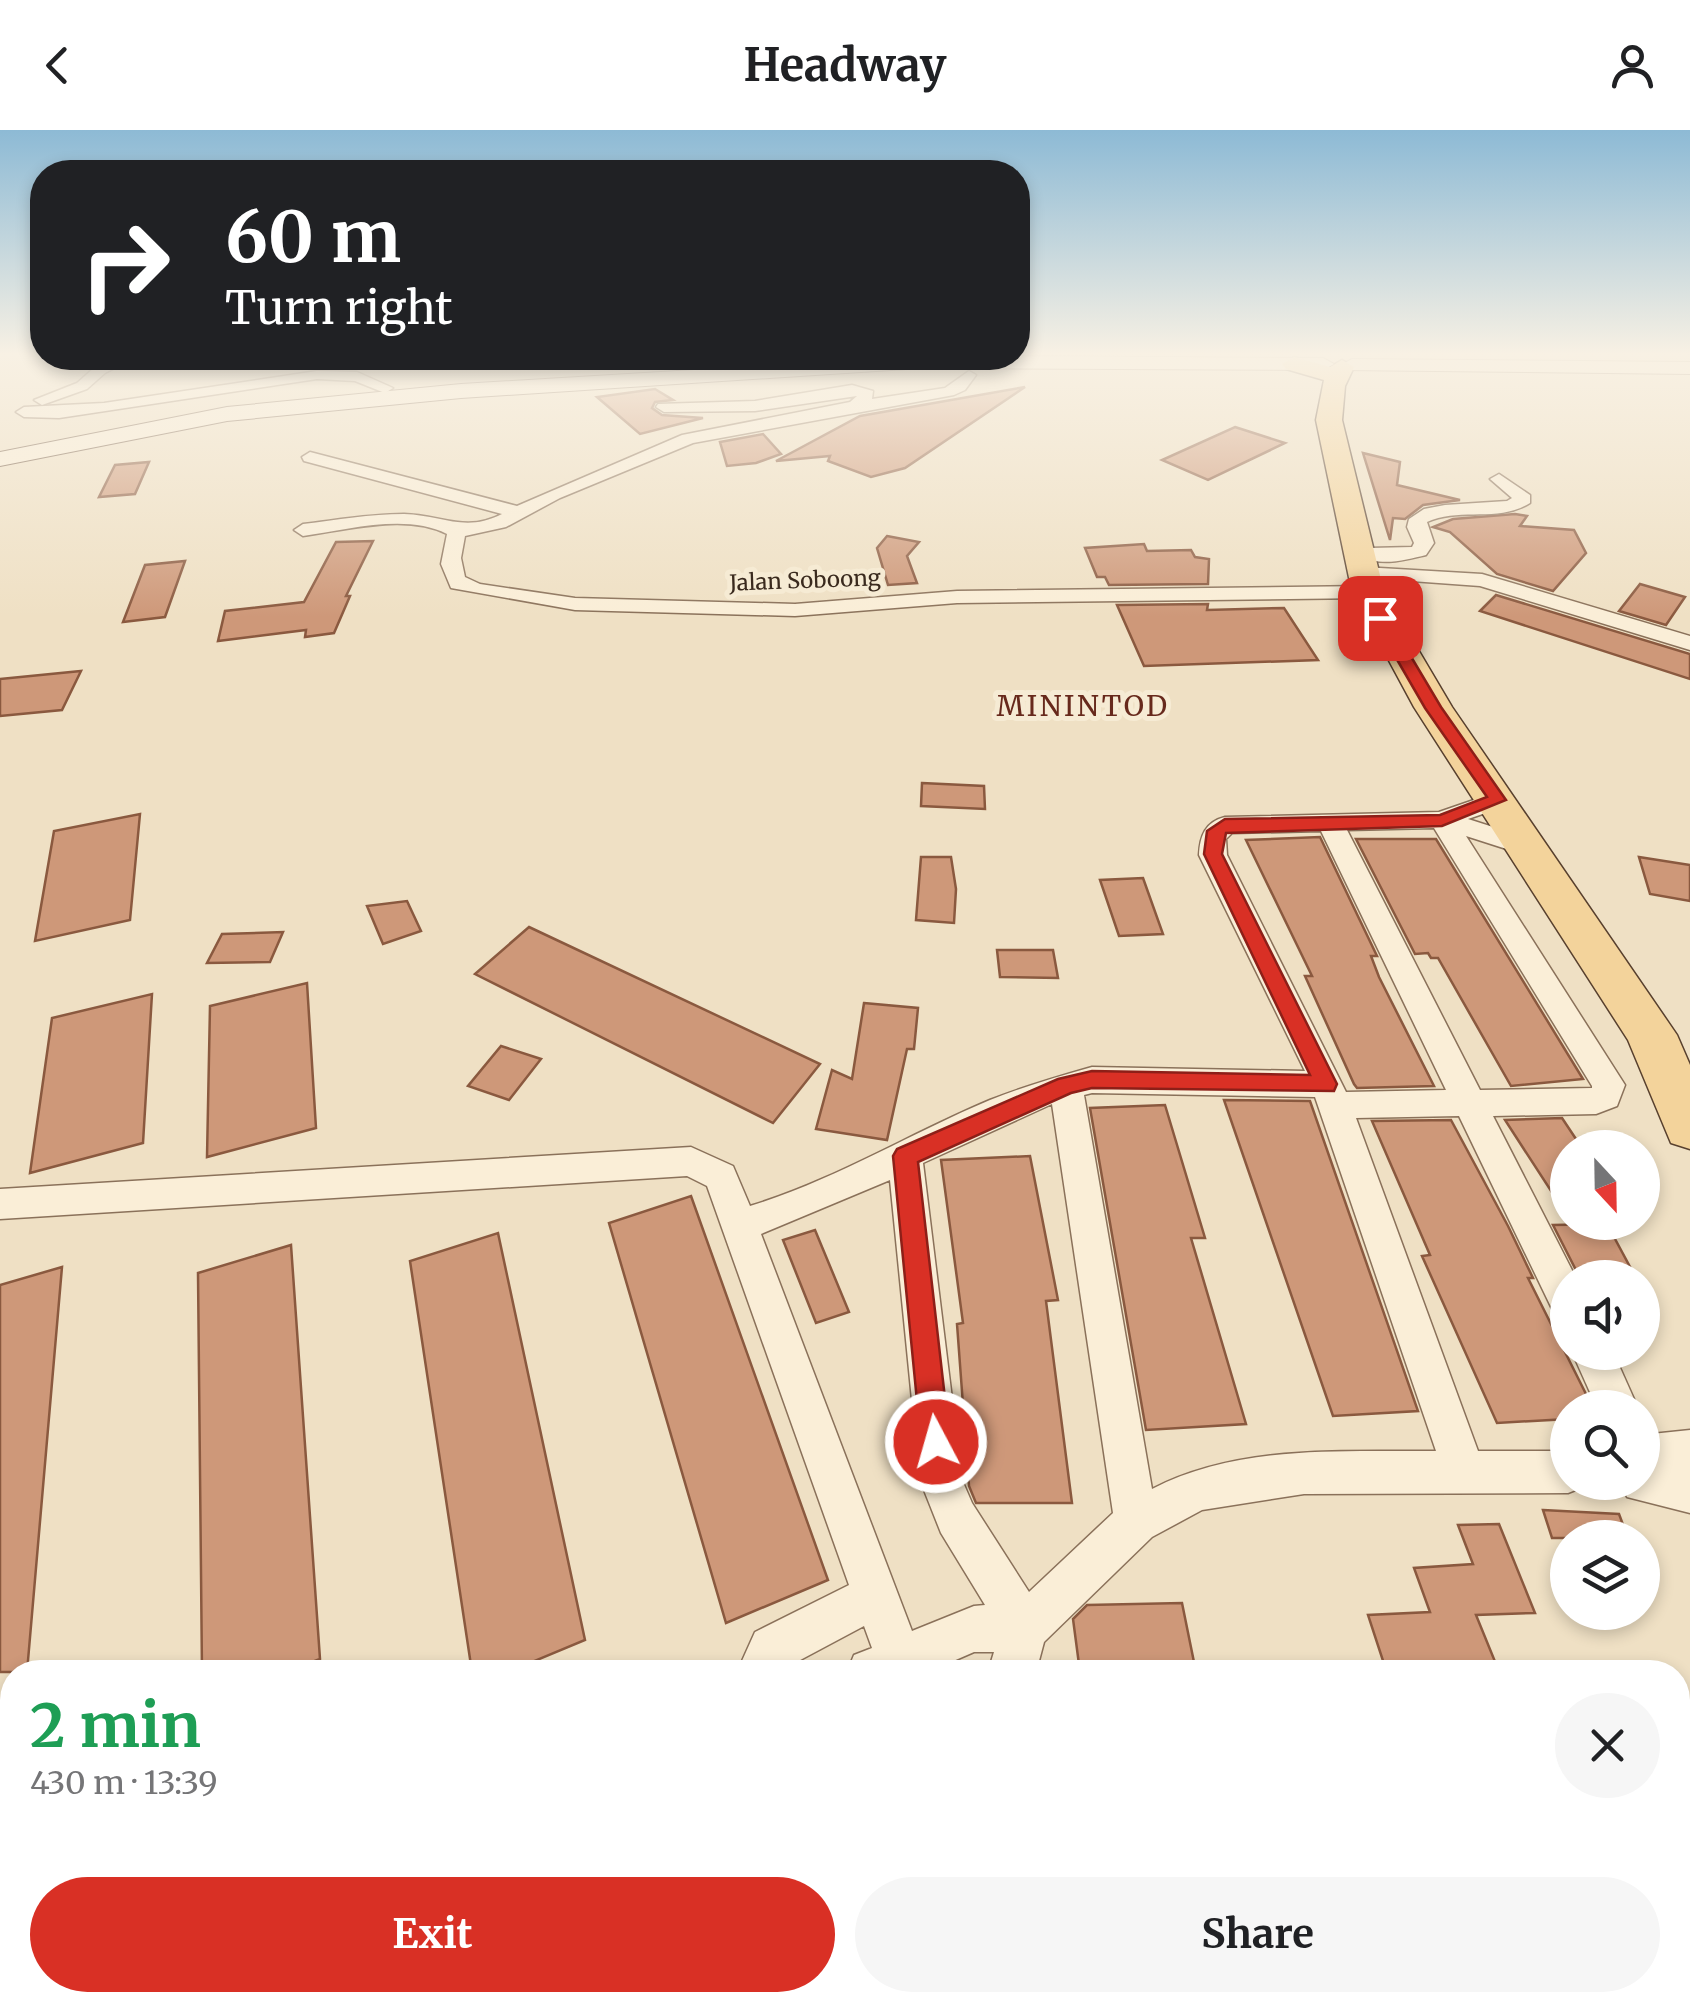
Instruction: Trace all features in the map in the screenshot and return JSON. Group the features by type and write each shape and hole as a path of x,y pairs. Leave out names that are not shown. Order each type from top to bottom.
{"main road":[{"path":"0,447 27,442"},
{"path":"0,459 86,442"},
{"path":"1334,442 1363,572 1423,692 1651,1035 1690,1127"}],"street":[{"path":"303,530 423,521 444,523 457,532 499,524 554,494 681,442"},
{"path":"310,457 520,513"},
{"path":"1363,572 1396,556 1419,552 1424,542 1416,527 1418,519 1430,511 1506,507 1524,499 1499,479"},
{"name":"Jalan Soboong","path":"457,532 450,570 458,584 575,604 795,610 1363,572"},
{"path":"1363,572 1482,580 1690,642"},
{"path":"1464,1472 1330,1095 1213,854 1213,838 1225,824 1442,820 1497,800"},
{"path":"1442,820 1528,847"},
{"path":"740,1225 817,1202 905,1156 1066,1085 1092,1080 1472,1103 1596,1102 1605,1097 1609,1085 1442,820"},
{"path":"1331,824 1550,1264"},
{"path":"1066,1085 1136,1521"},
{"path":"905,1156 941,1480 1018,1650"},
{"path":"0,1204 692,1161 721,1176 899,1660"},
{"path":"1660,1454 1690,1452"},
{"path":"1018,1650 1136,1521 1197,1489 1304,1473 1550,1472"},
{"path":"1660,1485 1690,1491"},
{"path":"767,1660 772,1649 875,1596"},
{"path":"900,1660 974,1629 1018,1650"}],"building":[{"path":"720,442 770,442 781,454 756,463 727,466"},
{"path":"812,442 944,442 905,468 871,477 828,461 830,456 776,461"},
{"path":"1202,442 1285,443 1208,480 1162,460"},
{"path":"1363,453 1400,462 1397,485 1460,500 1423,505 1405,519 1393,518 1390,540"},
{"path":"149,462 135,494 99,497 115,465"},
{"path":"1527,516 1520,526 1574,530 1586,553 1553,591 1497,574 1450,532 1433,527 1453,519"},
{"path":"887,536 919,542 907,556 917,583 888,585 877,548"},
{"path":"373,541 346,596 350,596 334,633 305,637 306,630 218,641 225,611 304,602 336,542"},
{"path":"1144,544 1147,551 1191,550 1195,557 1209,559 1208,584 1109,585 1105,577 1097,577 1085,548"},
{"path":"185,561 165,617 123,622 145,565"},
{"path":"1640,584 1685,597 1666,625 1619,611"},
{"path":"1496,595 1690,654 1690,679 1480,611"},
{"path":"1208,604 1207,610 1284,608 1318,660 1144,666 1117,605"},
{"path":"81,671 62,710 0,716 0,679"},
{"path":"922,783 984,786 985,809 921,806"},
{"path":"140,814 130,920 35,941 54,831"},
{"path":"1320,837 1377,956 1371,956 1379,977 1434,1086 1357,1088 1305,976 1312,976 1246,840"},
{"path":"1356,839 1436,839 1583,1079 1511,1086 1438,958 1431,958 1428,953 1415,954"},
{"path":"921,857 951,857 956,889 954,923 916,920"},
{"path":"1639,857 1690,865 1690,901 1650,894"},
{"path":"1143,878 1163,934 1119,936 1100,880"},
{"path":"407,901 421,931 383,944 367,906"},
{"path":"529,927 820,1064 773,1123 475,974"},
{"path":"283,932 270,962 207,963 222,934"},
{"path":"997,950 1053,950 1058,978 1000,977"},
{"path":"307,983 316,1128 207,1157 210,1006"},
{"path":"152,994 143,1143 30,1173 52,1018"},
{"path":"864,1003 918,1008 914,1049 907,1049 887,1140 816,1129 832,1070 852,1079"},
{"path":"501,1046 541,1059 509,1100 468,1086"},
{"path":"1224,1100 1310,1101 1418,1411 1333,1416"},
{"path":"1165,1105 1205,1238 1191,1238 1246,1424 1146,1430 1090,1108"},
{"path":"1562,1118 1570,1130 1550,1130 1550,1189 1505,1120"},
{"path":"1451,1120 1533,1278 1528,1278 1550,1322 1550,1370 1574,1370 1584,1390 1550,1390 1550,1420 1497,1423 1422,1256 1430,1255 1372,1121"},
{"path":"1030,1156 1058,1300 1046,1301 1072,1503 976,1503 969,1486 957,1324 963,1323 941,1160"},
{"path":"691,1196 828,1580 726,1623 609,1223"},
{"path":"815,1230 849,1312 816,1323 783,1240"},
{"path":"498,1233 585,1640 537,1660 470,1660 410,1261"},
{"path":"1561,1240 1616,1240 1626,1260 1571,1260"},
{"path":"291,1245 317,1660 202,1660 198,1273"},
{"path":"62,1267 28,1660 0,1660 0,1285"},
{"path":"1543,1510 1619,1514 1621,1520 1550,1520 1550,1532"},
{"path":"1499,1524 1535,1613 1476,1615 1494,1660 1383,1660 1368,1615 1430,1612 1414,1568 1473,1564 1458,1525"},
{"path":"1182,1603 1194,1660 1078,1660 1073,1619 1087,1605"}],"district":[{"name":"MININTOD","path":"1083,706"}],"route":[{"path":"936,1442 905,1156 1066,1085 1092,1080 1326,1084 1213,854 1217,831 1225,824 1442,820 1497,800 1433,708 1380,618"}]}
